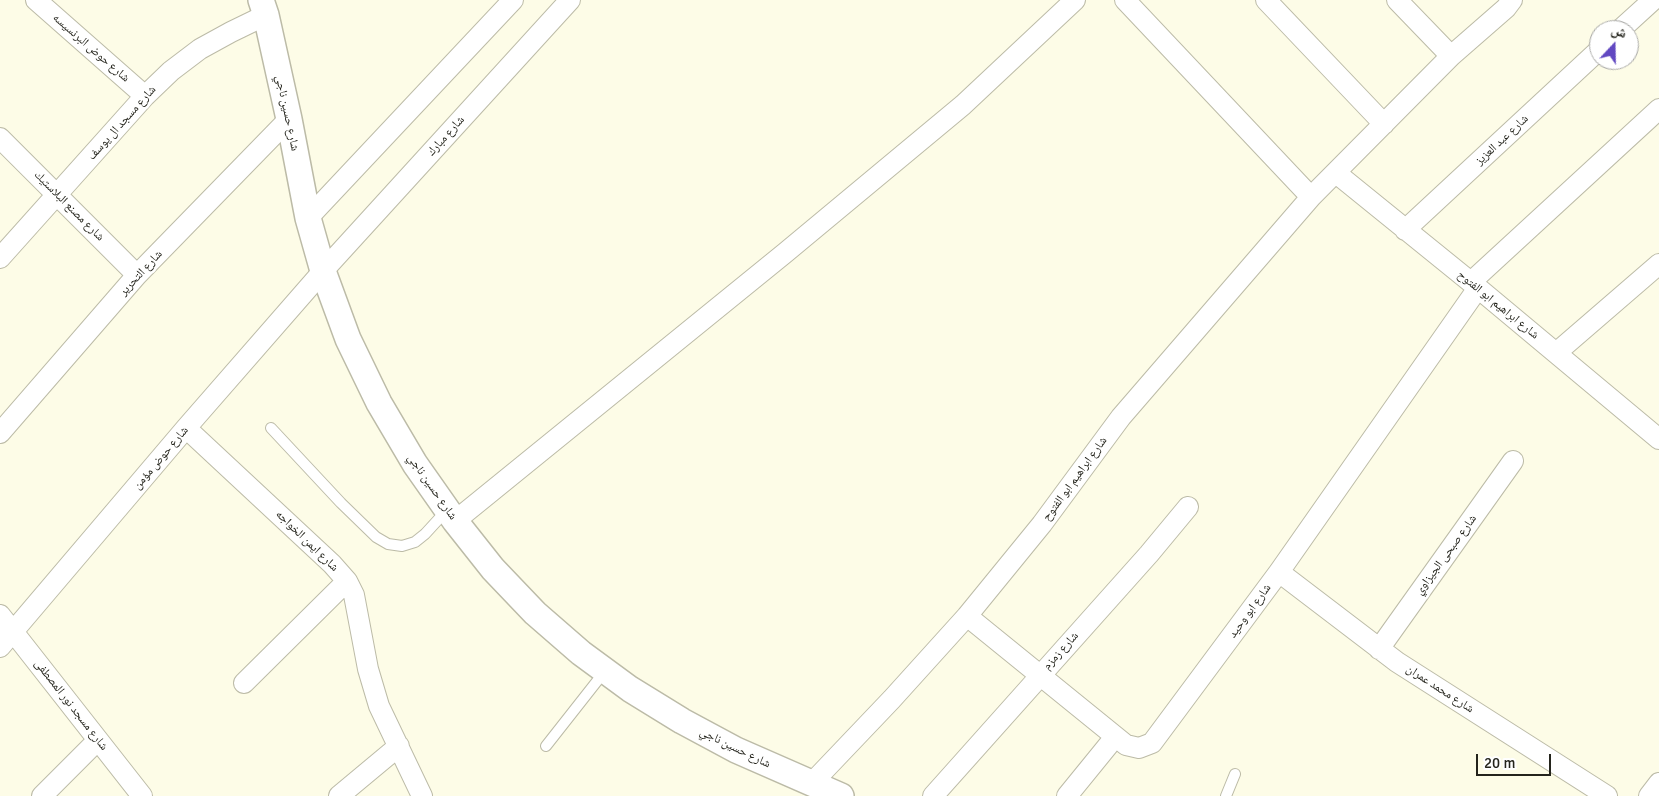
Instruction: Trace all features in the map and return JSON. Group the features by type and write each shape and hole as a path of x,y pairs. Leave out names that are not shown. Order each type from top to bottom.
{"street":[{"name":"شارع حوض البرنسيسه","path":"36,0 146,96"},
{"path":"308,218 513,0"},
{"name":"شارع مبارك","path":"323,271 570,0"},
{"path":"451,515 785,253 962,105 1075,0"},
{"path":"1125,0 1311,197"},
{"path":"1266,0 1384,124"},
{"path":"1397,0 1451,56"},
{"path":"1631,20 1653,0"},
{"name":"شارع ابراهيم ابو الفتوح","path":"811,784 892,699 967,616 1042,524 1121,417 1311,197 1451,56 1509,4"},
{"name":"شارع مسجد ال يوسف","path":"0,258 146,96 171,71 200,50 232,32 263,8"},
{"name":"شارع حسين ناجي","path":"263,8 289,119 308,218 323,271 348,339 379,403 415,464 451,515 493,569 535,612 581,653 605,671 682,721 736,750 841,796"},
{"name":"شارع عبد العزيز","path":"1405,230 1589,59"},
{"name":"شارع ابو وحيد","path":"967,616 1126,745 1139,748 1152,743 1279,572 1474,285 1659,109"},
{"name":"شارع التحرير","path":"0,432 137,275 289,119"},
{"name":"شارع مصنع البلاستيك","path":"0,138 137,275"},
{"name":"شارع ابراهيم ابو الفتوح","path":"1336,172 1659,439"},
{"path":"1556,353 1659,264"},
{"name":"شارع حوض مؤمن","path":"0,647 186,428 323,271"},
{"name":"شارع ايمن الخواجه","path":"186,428 332,564 347,581 354,595 358,610 372,688 378,706 422,796"},
{"name":"شارع صبحى الجيزاوي","path":"1379,649 1513,461"},
{"name":"شارع زمزم","path":"933,796 1154,548 1188,506"},
{"name":"شارع محمد عمران","path":"1279,572 1379,649 1607,796"},
{"path":"244,683 347,581"},
{"name":"شارع مسجد نور المصطفى","path":"0,615 142,796"},
{"path":"1066,796 1115,737"},
{"path":"42,796 98,740"},
{"path":"339,796 399,746"},
{"path":"1649,796 1659,783"}],"lane":[{"path":"271,428 341,503 376,537 388,544 402,546 415,542 451,515"},
{"path":"546,746 605,671"},
{"path":"1226,796 1235,774"}]}
